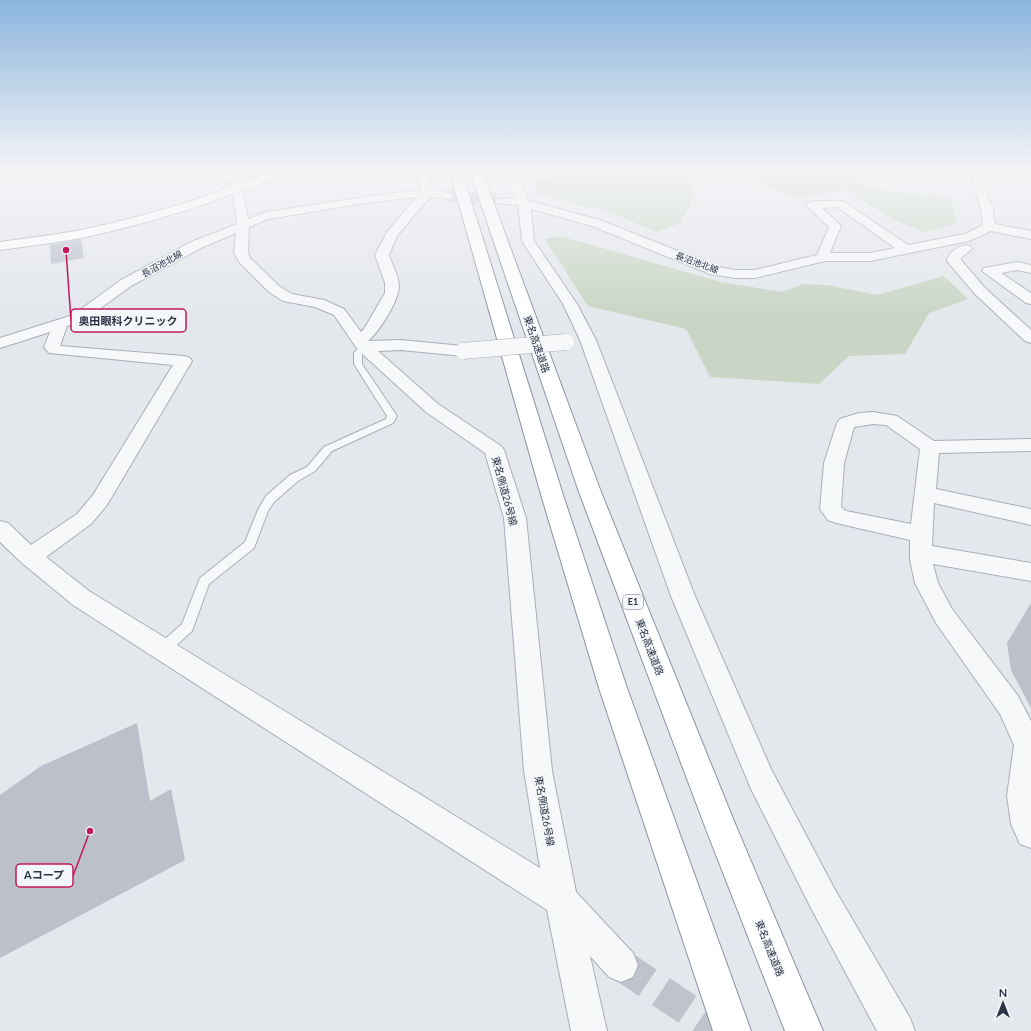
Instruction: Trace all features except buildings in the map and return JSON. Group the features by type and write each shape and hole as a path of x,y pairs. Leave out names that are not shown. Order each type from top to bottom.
{"main road":[{"path":"0,246 80,234 146,217"},
{"path":"469,217 553,498 613,688 732,1031"},
{"name":"東名高速道路","path":"492,217 590,492 723,832 804,1031"}],"street":[{"name":"東名側道26号線","path":"242,217 241,253 245,260 274,289 288,298 319,303 339,312 362,344 432,408 494,450 515,518 538,772 561,900 589,1031"},
{"name":"長沼池北線","path":"0,343 78,318 126,284 196,245 243,224 263,217"},
{"path":"362,344 392,293 392,283 382,255 392,235 407,217"},
{"path":"525,217 528,241 570,304 577,341 641,485 684,596 761,779 823,899 897,1031"},
{"name":"長沼池北線","path":"573,217 596,223 714,271 735,274 755,274 825,257 863,258 948,241 967,243"},
{"path":"825,217 836,226 823,254 825,257"},
{"path":"859,217 906,250"},
{"path":"988,217 989,227"},
{"path":"1031,235 989,227 967,243 954,257 954,261 980,291 1031,338"},
{"path":"1031,269 1017,266 989,272 1031,300"},
{"path":"30,557 84,519 100,500 184,361 55,350 52,347 61,323"},
{"path":"362,344 401,345 463,351 577,341"},
{"path":"1031,444 930,447 891,420 874,418 859,419 846,423 834,463 830,510 835,515 921,543 1031,572"},
{"path":"930,447 921,543 921,560 927,583 944,616 1009,705 1028,744 1022,796 1026,824 1031,833"},
{"path":"926,494 1031,517"},
{"path":"0,529 30,557 81,598 561,900 621,965"}],"lane":[{"path":"162,650 187,627 204,581 250,544 263,510 270,499 294,478 311,469 328,449 390,421 392,416 358,364 358,354 362,344"}],"green space":[{"path":"621,217 684,217 681,223 657,232"},
{"path":"890,217 955,217 957,224 924,232"},
{"path":"560,236 721,282 782,292 803,284 827,285 877,295 944,276 968,299 929,313 905,354 849,356 819,384 710,377 686,329 588,306 545,239"}],"tunnel":[{"path":"621,965 720,1031"}],"place":[{"name":"奥田眼科クリニック","path":"66,250"},
{"name":"Aコープ","path":"90,831"}]}
